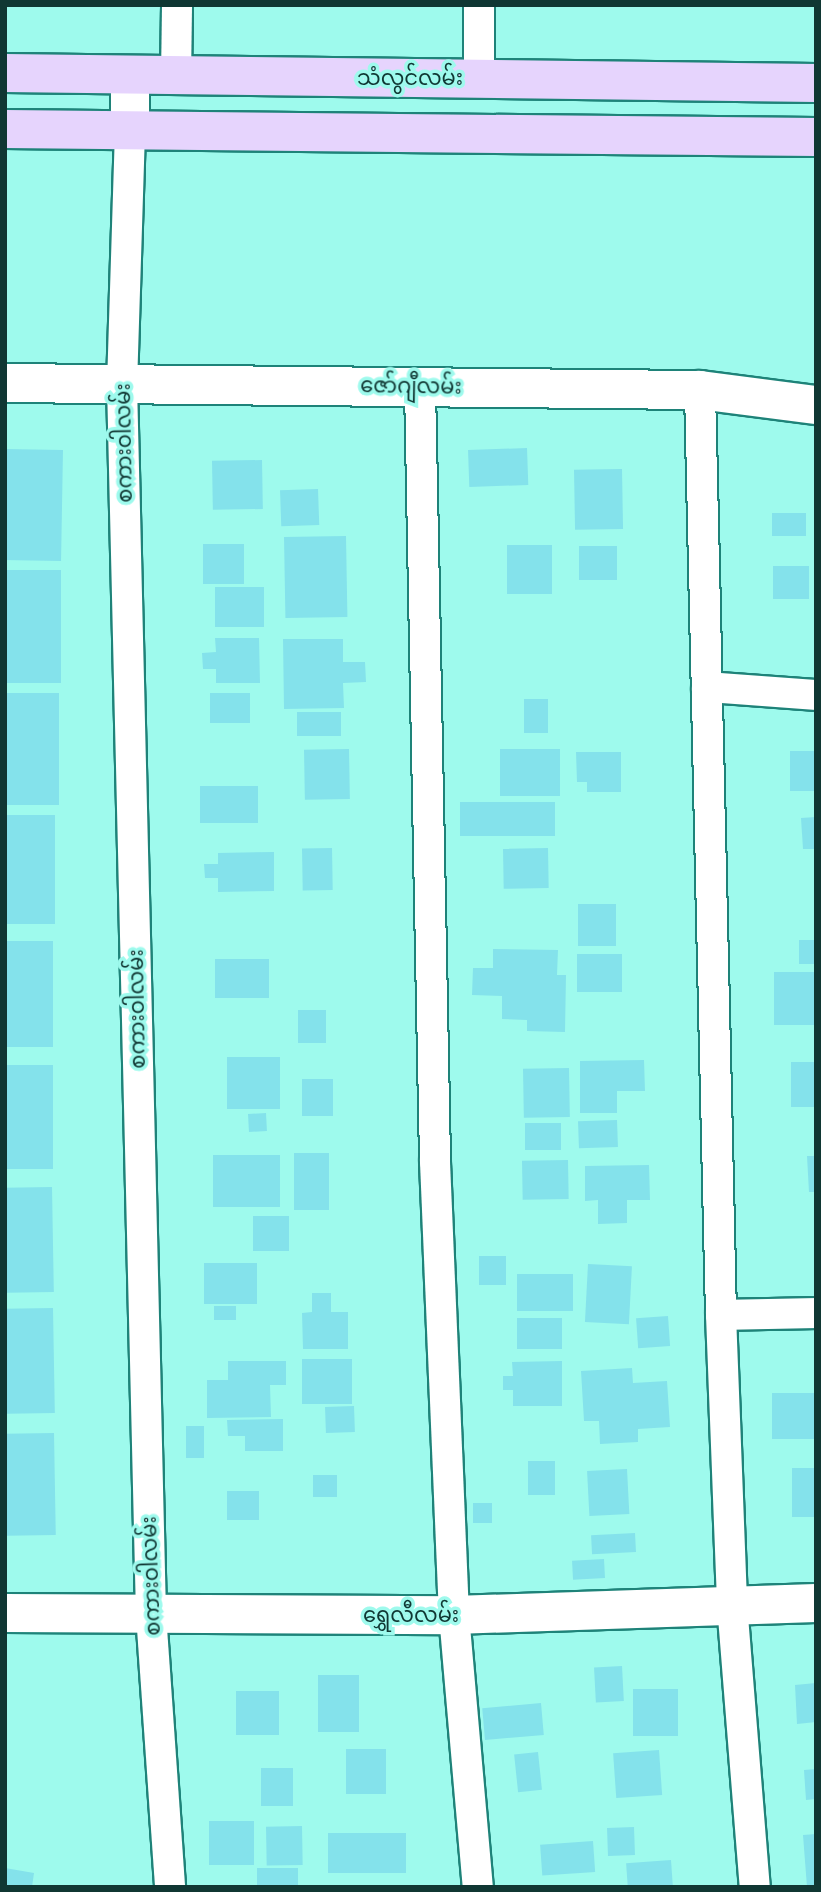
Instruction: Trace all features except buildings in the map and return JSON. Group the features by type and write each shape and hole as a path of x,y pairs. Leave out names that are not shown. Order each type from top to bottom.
{"main road":[{"name":"သံလွင်လမ်း","path":"5,73 176,78 479,78 816,83"},
{"path":"5,129 816,137"}],"street":[{"path":"176,78 177,5"},
{"path":"479,5 479,78"},
{"path":"130,77 130,131"},
{"name":"စကားဝါလမ်း","path":"130,131 122,384 151,1614 170,1887"},
{"name":"ဇော်ဂျီလမ်း","path":"5,383 700,390 816,405"},
{"path":"420,386 435,1162 454,1615 478,1887"},
{"path":"700,390 721,1315 732,1604 755,1887"},
{"path":"707,687 816,695"},
{"path":"721,1315 816,1313"},
{"name":"ရွှေလီလမ်း","path":"5,1613 454,1615 816,1603"}]}
